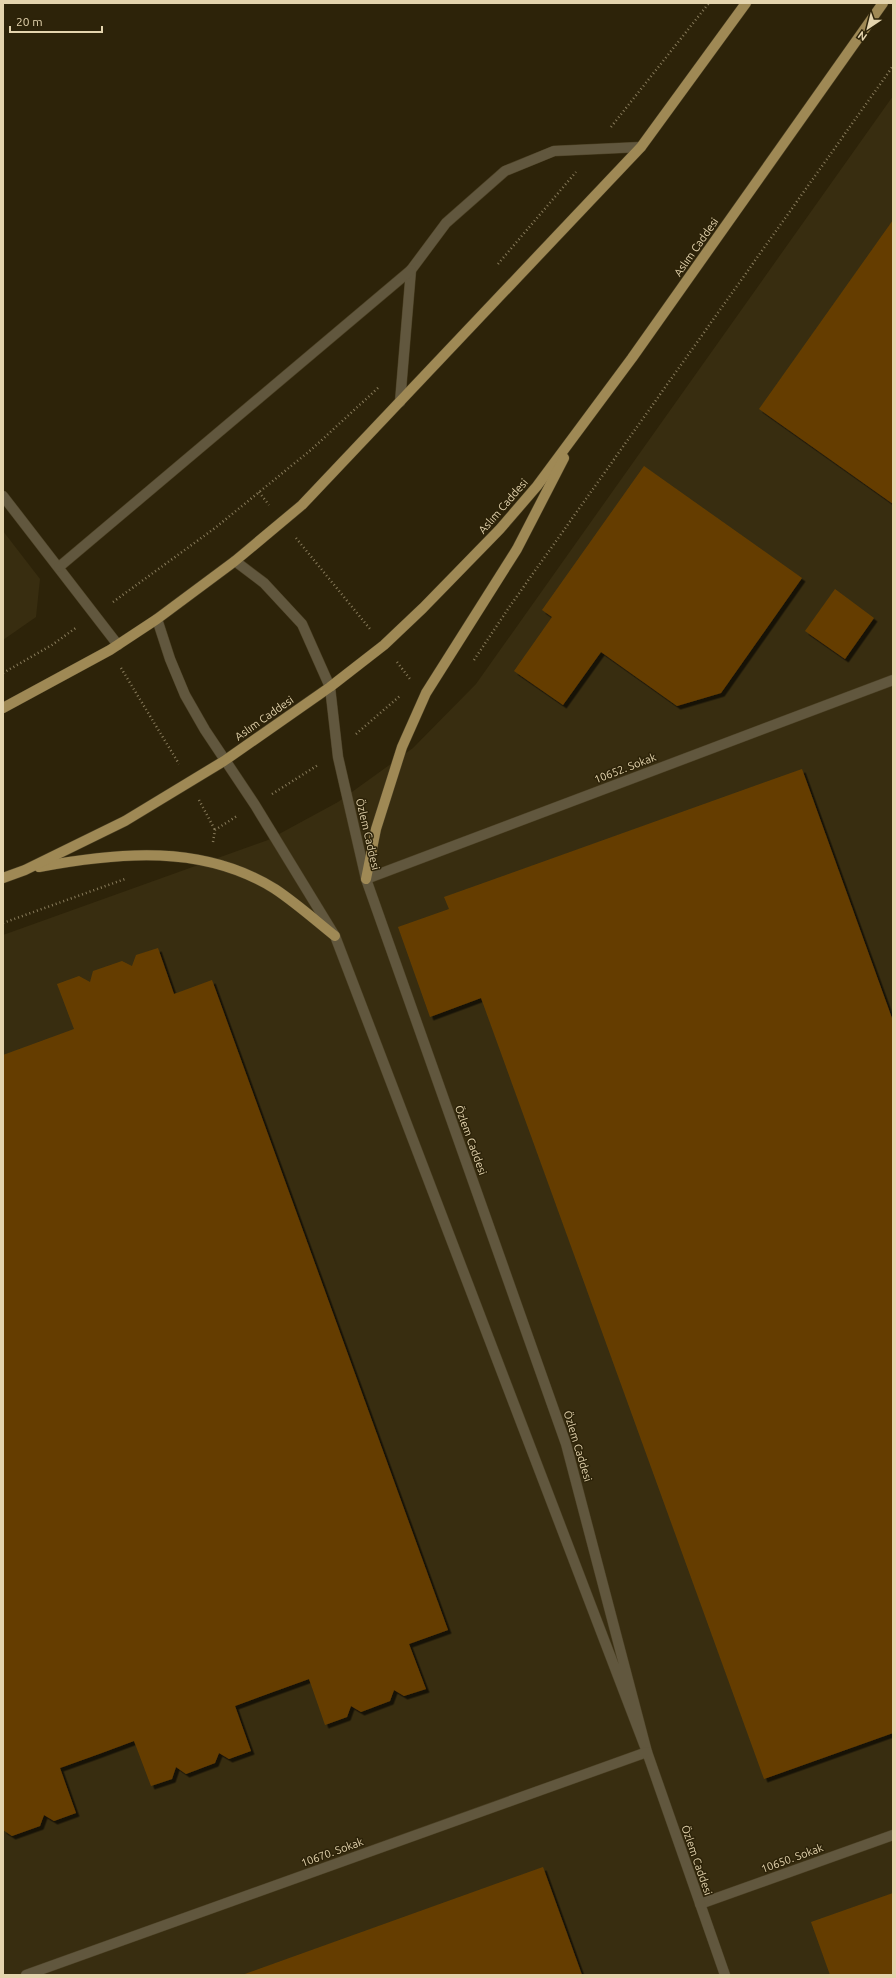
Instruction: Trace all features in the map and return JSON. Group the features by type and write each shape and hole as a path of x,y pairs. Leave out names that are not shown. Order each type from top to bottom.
{"main road":[{"path":"3,708 114,647 157,619 236,561 302,505 642,147 746,3"},
{"name":"Aslım Caddesi","path":"3,878 26,870 125,821 190,783 330,687 384,645 423,608 500,529 538,486 632,358 883,3"},
{"path":"366,878 376,829 402,747 426,693 517,549 579,430"},
{"path":"26,870 109,856 151,855 210,861 246,875 274,889 302,908 335,936"}],"street":[{"path":"58,567 412,270 446,223 505,171 554,151 642,147"},
{"path":"400,402 412,270"},
{"path":"3,496 96,615 114,647"},
{"name":"Özlem Caddesi","path":"236,561 264,583 302,624 330,687 338,757 366,878 566,1444 647,1752"},
{"name":"Özlem Caddesi","path":"157,619 170,659 185,695 224,761 255,805 335,936 647,1752 725,1975"},
{"name":"10652. Sokak","path":"366,878 893,680"},
{"name":"10670. Sokak","path":"26,1975 647,1752"},
{"name":"10650. Sokak","path":"700,1904 893,1835"}],"path":[{"path":"494,269 594,149 709,3"},
{"path":"3,673 52,645 96,615 215,528 312,449 403,364"},
{"path":"259,492 414,684"},
{"path":"114,647 215,830"}],"shaded area":[{"path":"893,96 893,1975 3,1975 3,935 268,840 338,802 413,748 476,684"},
{"path":"3,531 40,579 36,617 3,640"}],"building":[{"path":"893,220 893,504 759,409"},
{"path":"644,466 802,578 721,693 677,706 601,652 563,705 514,671 552,617 542,610"},
{"path":"835,589 874,618 845,659 805,631"},
{"path":"802,769 893,1021 893,1733 764,1779 481,998 430,1017 398,927 449,909 444,897"},
{"path":"158,948 174,994 212,980 448,1630 409,1644 426,1689 404,1696 394,1690 390,1701 361,1712 351,1706 347,1717 325,1725 309,1679 235,1706 251,1751 229,1759 219,1753 215,1763 186,1774 176,1767 172,1779 151,1786 134,1741 60,1768 76,1813 54,1821 44,1815 40,1826 12,1836 3,1830 3,1055 74,1029 57,984 79,976 90,982 93,971 122,961 132,966 136,955"},
{"path":"543,1867 582,1975 242,1975"},
{"path":"893,1893 893,1975 830,1975 811,1922"}]}
